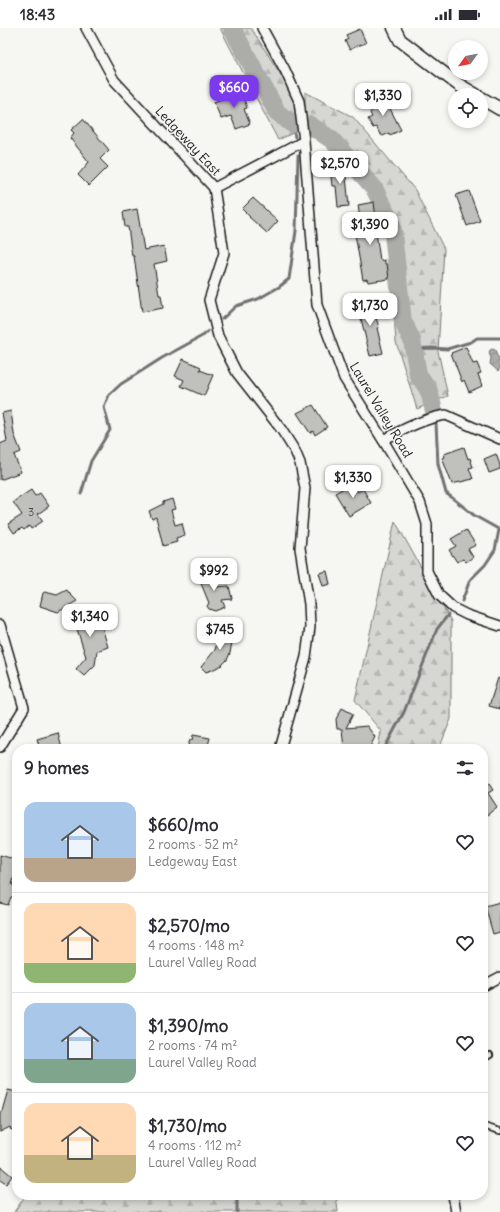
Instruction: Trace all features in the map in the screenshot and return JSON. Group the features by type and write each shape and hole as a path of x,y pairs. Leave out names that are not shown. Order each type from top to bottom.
{"street":[{"name":"Ledgeway East","path":"86,28 114,80 214,188 304,141"},
{"name":"Laurel Valley Road","path":"262,28 285,70 299,101 304,141 317,305 344,378 420,502 427,524 427,571 439,595 453,608 467,615 500,626"},
{"path":"394,28 400,40 464,88"},
{"path":"488,102 500,109"},
{"path":"214,188 224,254 209,300 218,336 237,373 295,451 300,464 305,488 300,548 309,604 310,627 306,657 281,744"},
{"path":"383,440 438,416 446,415 500,439"},
{"path":"0,625 24,708 0,747"},
{"path":"488,983 500,977"},
{"path":"454,1200 456,1212"}],"lane":[{"path":"488,1127 500,1131"}],"green space":[{"path":"220,28 251,28 295,97 295,132 278,140"},
{"path":"305,92 353,117 415,190 444,249 438,351 448,396 417,409 396,342 387,223 371,190 316,127 305,127"},
{"path":"395,521 451,621 451,719 441,744 379,744 381,731 355,700"},
{"path":"22,1200 337,1200 338,1212 14,1212"}],"water":[{"path":"493,349 500,359 500,369 498,371 490,364 491,358 489,353 490,350"}],"building":[{"path":"360,29 366,43 350,50 345,41 348,39 346,35"},
{"path":"241,91 247,108 244,109 250,124 236,129 231,116 221,119 214,102"},
{"path":"383,95 401,130 390,135 389,133 383,136 376,127 373,128 368,119 372,117 370,113 373,108 370,101"},
{"path":"83,119 109,150 100,159 108,167 89,186 78,175 89,162 70,138 74,133 71,130"},
{"path":"345,167 349,206 338,207 336,186 332,186 330,168"},
{"path":"469,191 480,221 467,226 456,195"},
{"path":"253,198 278,221 267,233 242,209"},
{"path":"374,202 376,219 374,219 380,260 385,260 385,264 387,264 389,279 368,282 367,279 363,280 355,234 362,233 358,205"},
{"path":"137,209 144,250 164,246 167,261 154,264 159,295 161,295 163,308 142,312 134,256 132,256 128,227 125,227 123,212"},
{"path":"371,299 379,328 377,328 383,353 370,356 357,302"},
{"path":"466,347 473,364 477,363 481,373 478,374 482,386 469,392 464,380 462,382 451,353"},
{"path":"183,359 201,367 200,370 213,375 204,396 181,386 184,380 175,376"},
{"path":"313,405 327,427 315,435 313,431 310,433 297,413"},
{"path":"11,411 14,434 21,452 14,455 21,472 0,480 0,444 7,441 2,413"},
{"path":"464,447 468,459 470,458 473,467 469,468 473,479 452,484 442,458 445,457 444,454"},
{"path":"496,454 500,469 489,473 484,459"},
{"path":"353,483 358,492 363,489 371,503 349,516 335,493"},
{"path":"31,490 35,496 40,493 49,506 38,514 43,521 31,529 29,526 24,530 22,528 14,533 8,524 22,515 13,502"},
{"path":"172,499 175,509 171,510 175,525 182,523 185,535 176,538 177,542 163,546 156,517 152,519 149,511 163,504 163,502"},
{"path":"466,530 476,545 468,549 473,557 466,562 463,559 457,562 449,550 456,546 451,539"},
{"path":"210,571 214,587 229,586 232,599 222,600 225,607 215,611 209,609 207,606 209,603 198,576"},
{"path":"327,571 330,584 323,586 319,573"},
{"path":"67,590 77,601 58,612 40,606 43,593 45,592 57,595"},
{"path":"91,608 98,614 108,647 97,651 95,665 84,676 76,669 86,657 77,629 72,625 82,613 77,609"},
{"path":"221,628 229,629 232,642 230,653 227,660 222,665 206,672 201,667 215,650"},
{"path":"498,678 500,679 500,709 489,706"},
{"path":"342,708 353,714 346,728 367,726 375,737 372,744 344,744 342,729 337,729 336,719"},
{"path":"58,733 61,744 38,744 37,739"},
{"path":"193,735 210,738 208,744 189,744 190,740 192,740"},
{"path":"488,782 493,790 488,793"},
{"path":"488,793 497,807 488,814"},
{"path":"0,855 12,859 12,897 8,905 0,903"},
{"path":"500,902 500,932 493,934 488,916 488,905"},
{"path":"8,1090 12,1091 12,1130 10,1127 0,1132 0,1112 2,1111"},
{"path":"0,1166 12,1176 6,1184 0,1180"}],"waterway":[{"path":"232,28 277,112 292,124"},
{"path":"292,124 295,137"},
{"path":"310,125 332,140 374,188 392,225 403,322 412,340 418,374 429,391 434,411"},
{"path":"222,319 236,306 258,299 279,287 289,279 296,231 298,156"},
{"path":"81,494 91,461 110,430 104,407 109,395 121,384 162,358 204,335 208,331"},
{"path":"414,349 447,349 471,342 477,338 500,338"},
{"path":"436,423 438,464 446,493 475,516 500,530"},
{"path":"462,601 470,580 485,565 495,550 499,530"},
{"path":"387,744 404,712 437,629 448,615"},
{"path":"237,1200 237,1212"}]}
